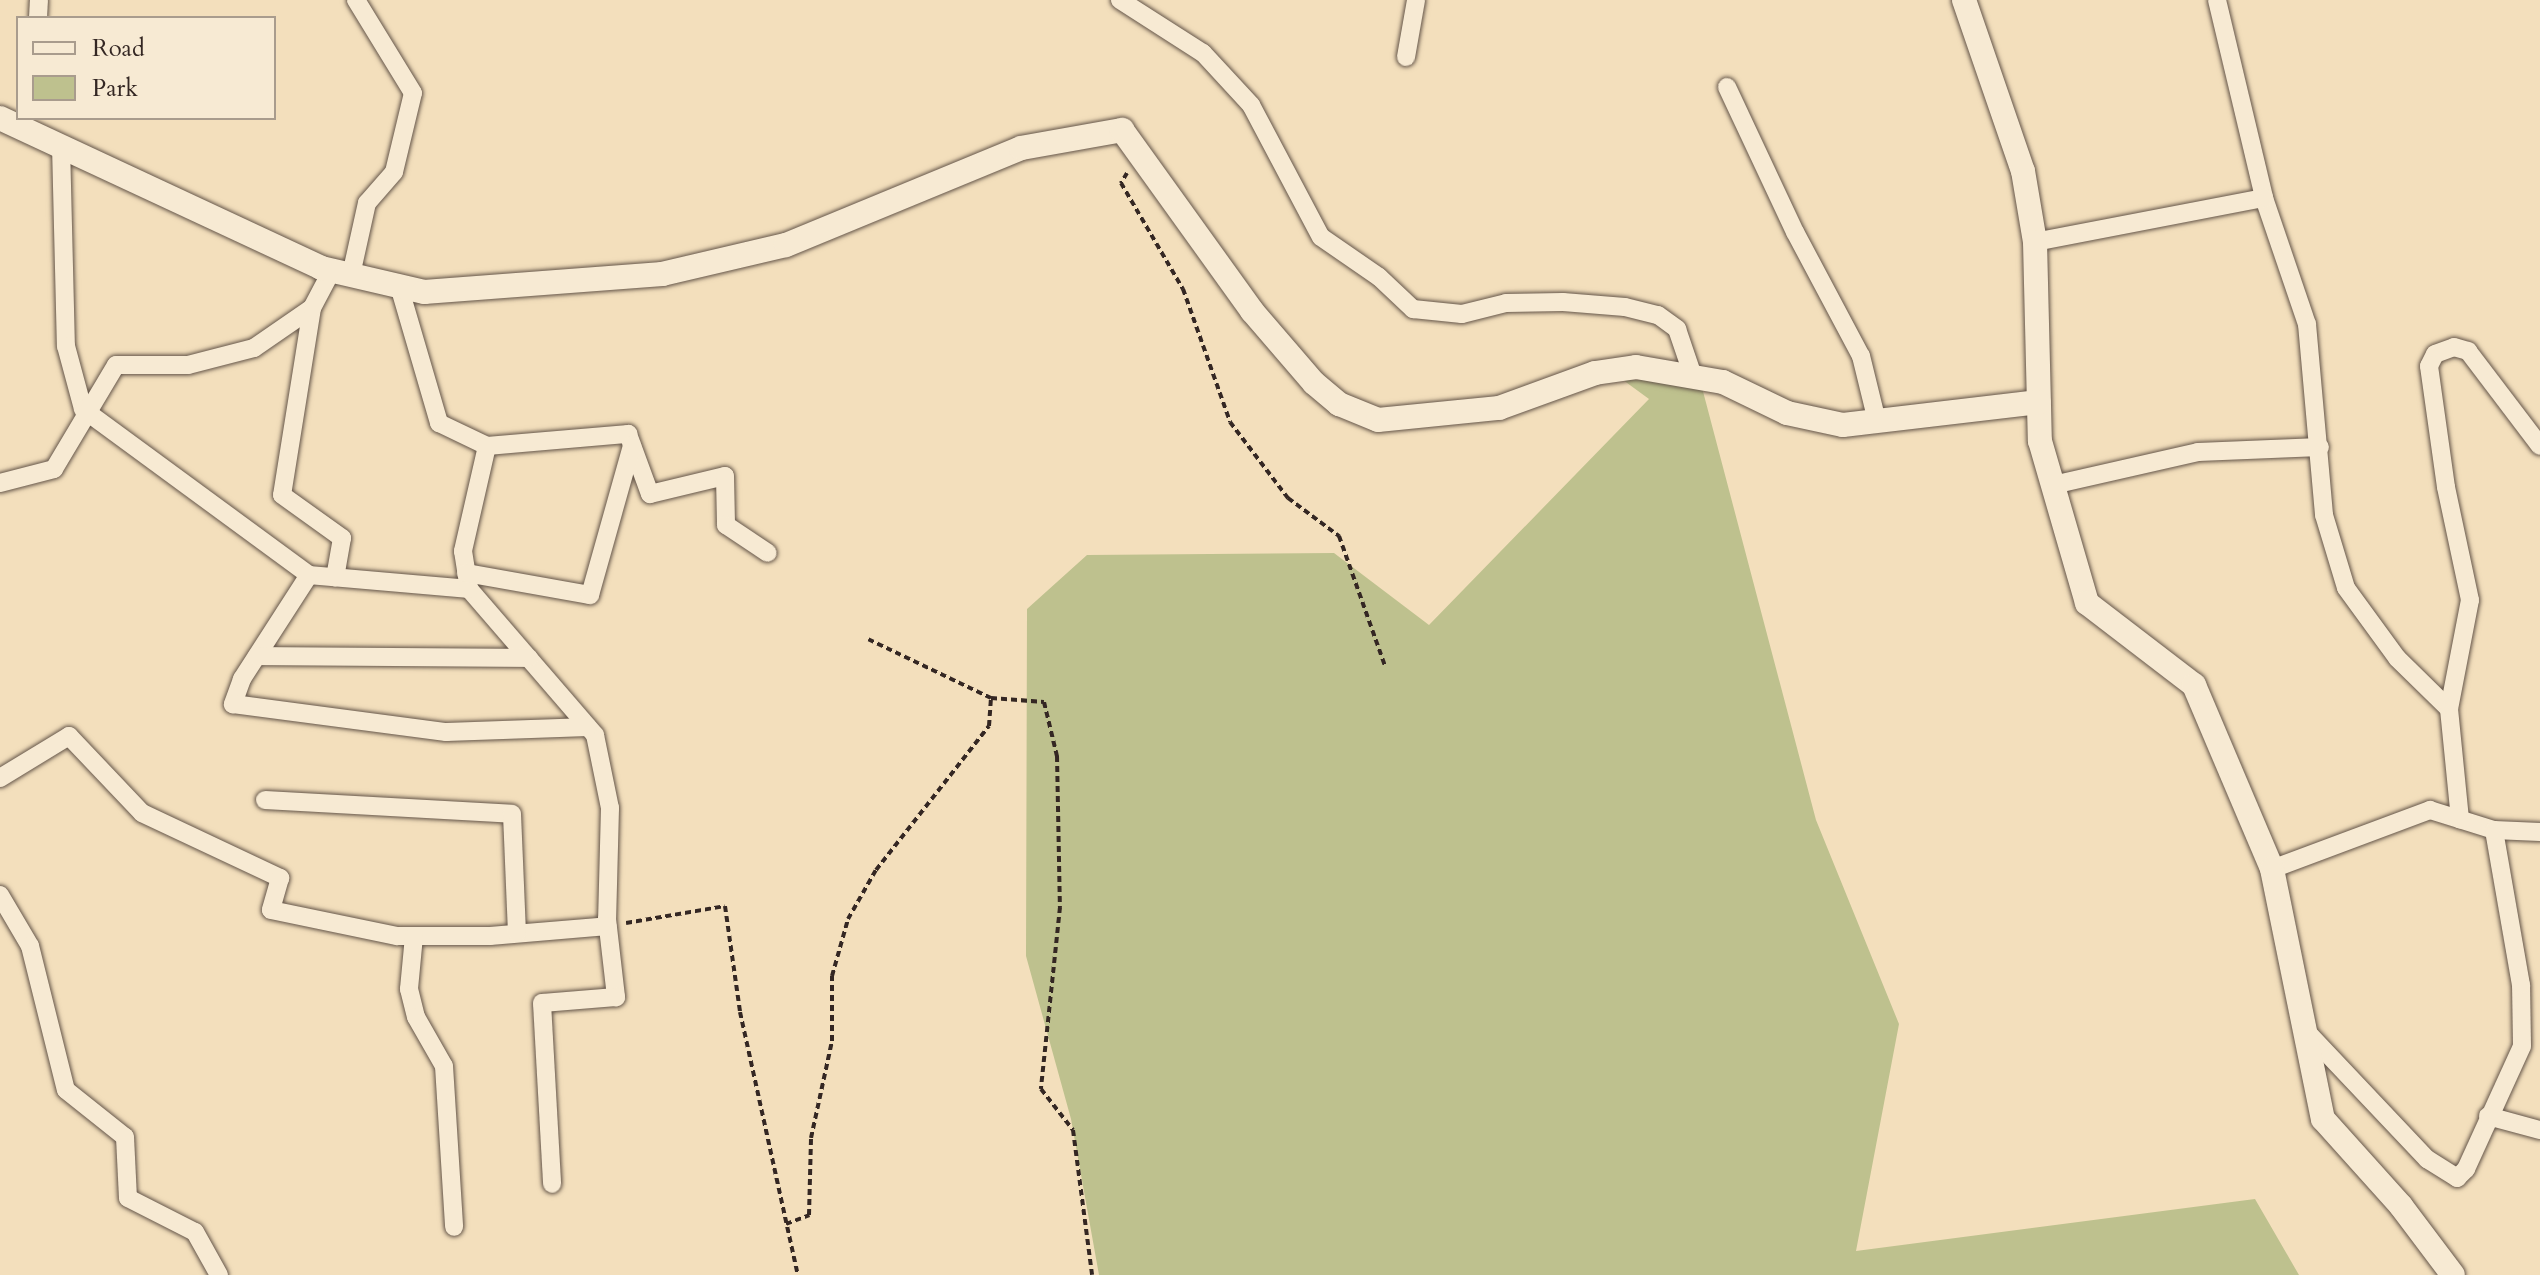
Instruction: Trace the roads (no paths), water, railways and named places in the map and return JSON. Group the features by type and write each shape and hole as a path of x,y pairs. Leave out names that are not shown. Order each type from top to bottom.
{"street":[{"path":"0,483 54,469 116,365 188,365 254,348 312,308 341,272 367,203 394,172 410,123 413,93 356,0"},
{"path":"1120,0 1203,53 1251,105 1321,237 1379,277 1413,309 1462,314 1506,303 1625,307 1658,315 1677,329 1693,376"},
{"path":"1406,57 1416,0"},
{"path":"1964,0 2023,171 2035,242 2040,441 2087,603 2194,685 2272,869 2323,1119 2401,1206 2453,1275"},
{"path":"2217,0 2264,198 2307,324 2324,515 2346,588 2397,658 2449,709"},
{"path":"1727,87 1795,232 1861,356 1877,421"},
{"path":"0,118 31,125 61,145 341,272 424,292 662,274 786,245 1021,148 1122,130 1252,311 1314,383 1339,404 1378,420 1499,408 1595,373 1636,367 1723,382 1787,413 1843,425 2039,402"},
{"path":"61,145 66,346 83,409 309,575 468,581 590,595 632,446"},
{"path":"2035,242 2264,198"},
{"path":"399,286 439,423 487,446 628,434 650,494 725,476 726,525 768,553"},
{"path":"312,308 282,495 342,538 335,577"},
{"path":"2460,819 2449,709 2470,600 2446,487 2429,366 2435,354 2454,347 2468,351 2540,446"},
{"path":"487,446 463,551 468,581 595,735 610,808 608,926 616,997 542,1003 552,1184"},
{"path":"2053,485 2198,452 2320,447"},
{"path":"309,575 257,656 233,704 446,732 588,727"},
{"path":"257,656 529,658"},
{"path":"0,778 69,736 142,813 280,878 271,910 414,936 608,926"},
{"path":"265,800 512,814 517,933"},
{"path":"2272,869 2430,810 2494,830 2540,832"},
{"path":"2305,1030 2445,1175 2457,1178 2466,1169 2522,1046 2521,985 2494,830"},
{"path":"0,895 30,946 66,1090 125,1137 128,1198 195,1232 219,1275"},
{"path":"414,936 409,989 416,1017 444,1066 454,1227"},
{"path":"2488,1116 2540,1130"}]}
